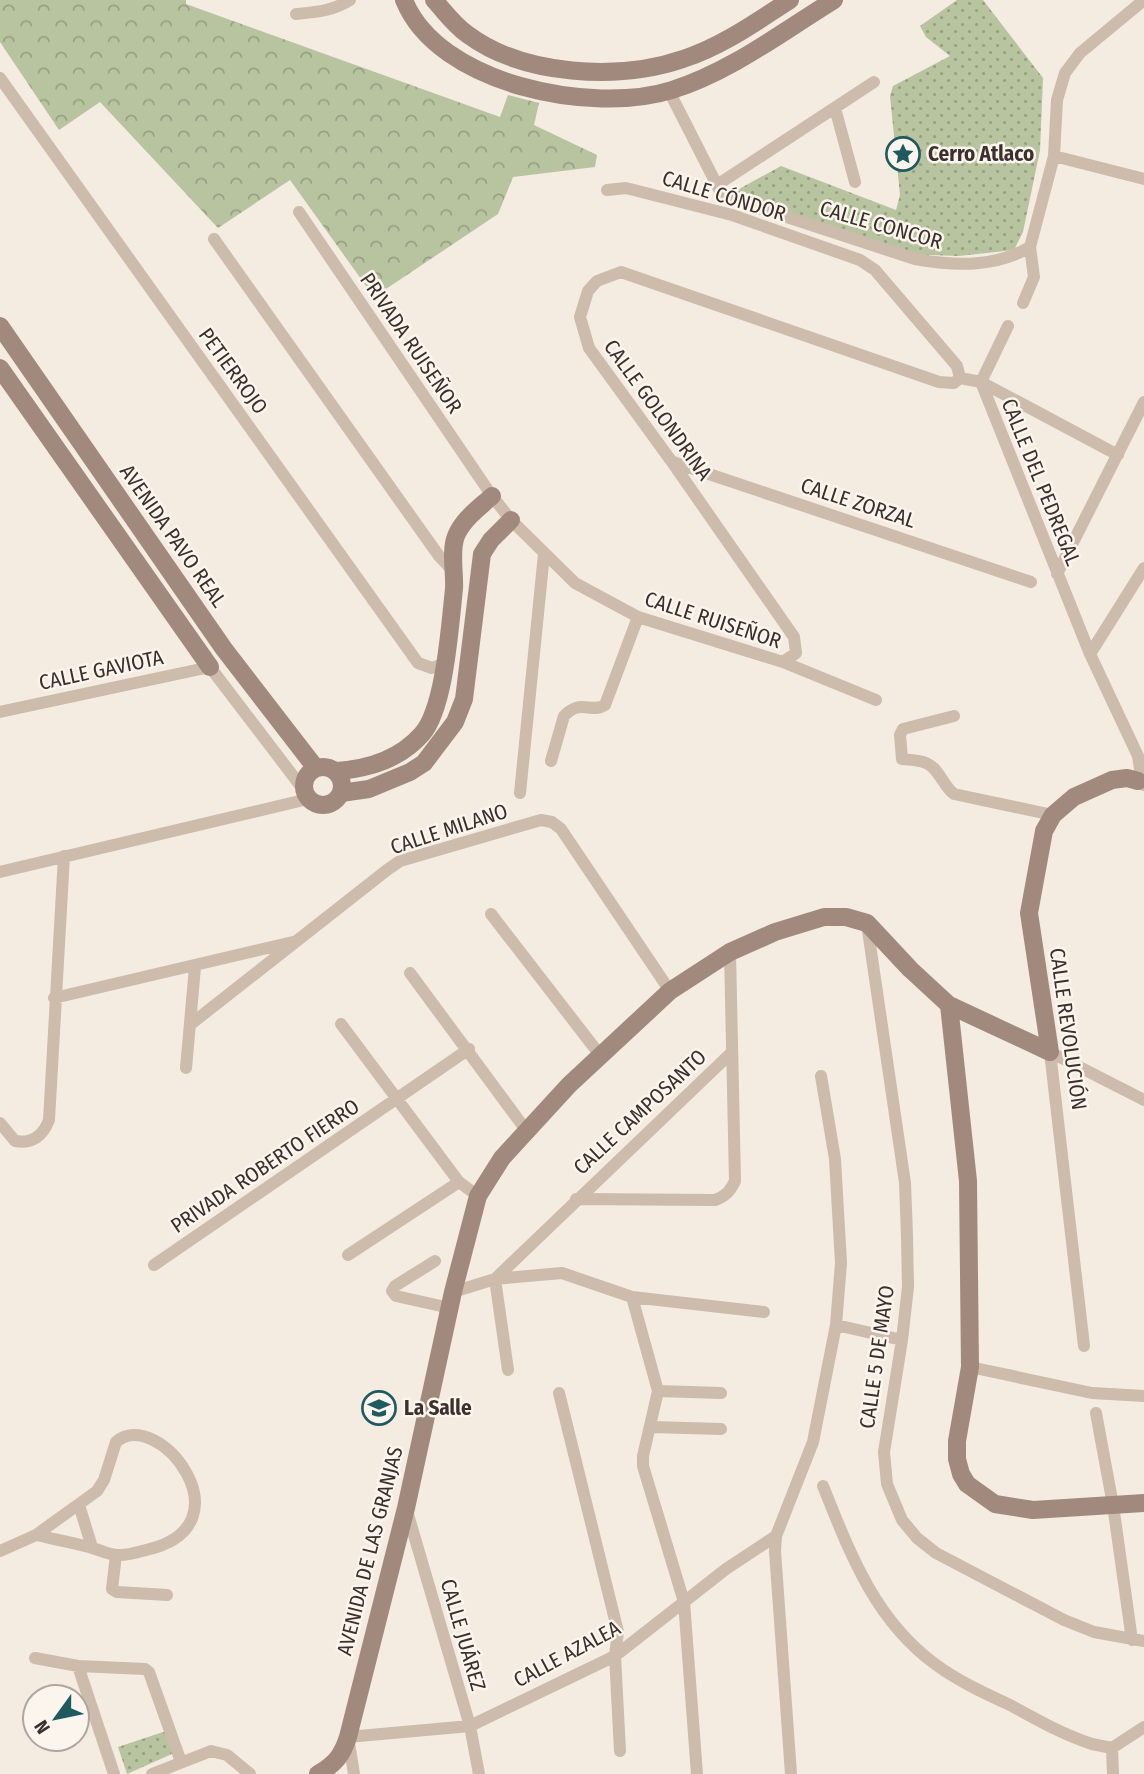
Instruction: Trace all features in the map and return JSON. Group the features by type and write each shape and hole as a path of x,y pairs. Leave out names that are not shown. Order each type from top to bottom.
{"street":[{"path":"296,14 324,11 339,7 350,0"},
{"path":"404,0 432,40 465,65 487,76 510,84 562,94 620,98 669,91 699,80 741,58 834,0"},
{"path":"434,0 456,25 496,51 543,66 605,72 646,69 684,59 731,37 790,0"},
{"path":"1023,303 1034,277 1030,247 1054,156 1057,100 1065,73 1080,53 1144,0"},
{"path":"731,37 741,58"},
{"path":"646,69 641,78 648,94"},
{"name":"PETIERROJO","path":"0,78 418,663 432,668 445,663"},
{"path":"720,191 874,82"},
{"path":"669,91 732,215"},
{"path":"835,108 855,181"},
{"path":"1054,156 1144,179"},
{"name":"CALLE CÓNDOR","path":"607,190 626,188 732,215 868,264 957,366 960,378"},
{"name":"CALLE CONCOR","path":"720,191 915,259 967,264 997,261 1013,257 1030,247"},
{"name":"PRIVADA RUISEÑOR","path":"299,212 492,496"},
{"path":"214,239 439,556 454,572"},
{"name":"CALLE GOLONDRINA","path":"783,662 796,653 794,638 673,462 589,348 580,317 588,291 597,281 621,272 939,382 954,383 960,378 981,382 1118,455"},
{"name":"AVENIDA PAVO REAL","path":"0,326 224,649 315,767"},
{"name":"CALLE DEL PEDREGAL","path":"1008,326 981,382 1090,654 1138,756 1141,783"},
{"path":"0,368 210,667 306,794 322,806 330,804 341,793 369,789 410,772 424,763 455,722 464,699 482,554 491,540 511,520"},
{"path":"1057,574 1143,407"},
{"name":"CALLE ZORZAL","path":"673,462 1031,582"},
{"path":"306,794 305,776 315,767 329,767 336,771 355,770 390,759 423,733 433,716 445,663 455,537 465,521 492,496"},
{"name":"CALLE RUISEÑOR","path":"492,496 511,520 575,583 638,617 783,662 877,700"},
{"path":"520,793 544,554"},
{"path":"1090,654 1144,568"},
{"path":"551,761 567,712 584,705 602,709 638,617"},
{"name":"CALLE GAVIOTA","path":"0,712 210,667"},
{"path":"954,716 908,726 900,734 902,759 925,762 933,766 947,789 954,794 1053,815 1074,797 1112,780 1127,778 1141,783"},
{"path":"336,771 342,785 341,793"},
{"path":"0,872 306,794"},
{"name":"CALLE REVOLUCIÓN","path":"1053,815 1044,831 1029,913 1050,1052 1084,1346"},
{"name":"CALLE MILANO","path":"191,1024 387,870 401,862 541,820 552,822 561,829 670,991"},
{"path":"0,1123 15,1141 26,1143 37,1138 49,1120 64,856"},
{"path":"491,914 600,1055"},
{"name":"AVENIDA DE LAS GRANJAS","path":"318,1774 334,1765 342,1754 348,1737 406,1508 478,1196 502,1158 600,1055 670,991 730,952 775,932 824,917 846,917 867,923"},
{"path":"867,923 909,969 949,1006 1050,1052 1144,1100"},
{"name":"CALLE 5 DE MAYO","path":"867,923 905,1183 908,1287 884,1452 887,1485 902,1520 917,1538 936,1553 1063,1620 1094,1632 1138,1641"},
{"name":"CALLE MILANO","path":"54,998 299,941"},
{"name":"CALLE CAMPOSANTO","path":"576,1199 715,1200 724,1197 735,1181 730,1054 730,952"},
{"path":"187,1069 195,967"},
{"path":"411,973 526,1130"},
{"path":"949,1006 968,1181 970,1367 957,1441 957,1459 961,1474 967,1485 995,1504 1033,1510 1144,1503"},
{"path":"341,1024 459,1182 478,1196"},
{"name":"PRIVADA ROBERTO FIERRO","path":"154,1265 469,1049"},
{"name":"CALLE CAMPOSANTO","path":"495,1279 730,1054"},
{"path":"791,1774 776,1536 813,1442 836,1325 841,1250 835,1159 821,1076"},
{"path":"348,1255 459,1182"},
{"path":"435,1261 395,1286 392,1291 396,1296 452,1300 495,1279 562,1273 632,1297 764,1312"},
{"path":"495,1279 508,1370"},
{"path":"632,1297 658,1391 643,1466 684,1602 697,1774"},
{"path":"836,1325 902,1340"},
{"path":"970,1367 1091,1393 1144,1396"},
{"path":"658,1391 721,1393"},
{"path":"559,1393 618,1632 615,1656 620,1751"},
{"path":"1096,1413 1138,1641"},
{"path":"651,1427 721,1429"},
{"path":"0,1551 36,1535 97,1492 104,1480 116,1442 128,1435 146,1436 179,1460 197,1501 190,1524 175,1540 163,1546 116,1555 36,1535"},
{"path":"823,1486 853,1562 868,1590 914,1646 933,1664 957,1679 1081,1740 1112,1748 1144,1727"},
{"path":"79,1505 92,1547"},
{"name":"CALLE JUÁREZ","path":"406,1508 470,1726 479,1774"},
{"name":"CALLE AZALEA","path":"348,1737 470,1726 615,1656 726,1569 776,1536"},
{"path":"116,1555 112,1589 117,1592 167,1595"},
{"path":"35,1658 78,1666 145,1669 149,1672 181,1762"},
{"path":"78,1666 114,1774"},
{"path":"348,1737 354,1774"},
{"path":"1112,1748 1113,1774"},
{"path":"152,1774 211,1751 236,1761 250,1774"}],"green space":[{"path":"0,0 186,0 186,4 500,117 508,95 539,103 534,125 597,155 595,167 513,177 498,214 374,297 290,180 218,228 100,102 59,130 0,42"},
{"path":"957,0 983,0 1043,78 1040,150 1023,232 1014,250 959,256 902,254 730,194 781,166 896,210 900,195 890,96 893,86 950,56 926,37 920,26"},
{"path":"166,1731 174,1753 127,1774 118,1747"}],"place":[{"name":"Cerro Atlaco","path":"903,154"},
{"name":"La Salle","path":"379,1408"}]}
